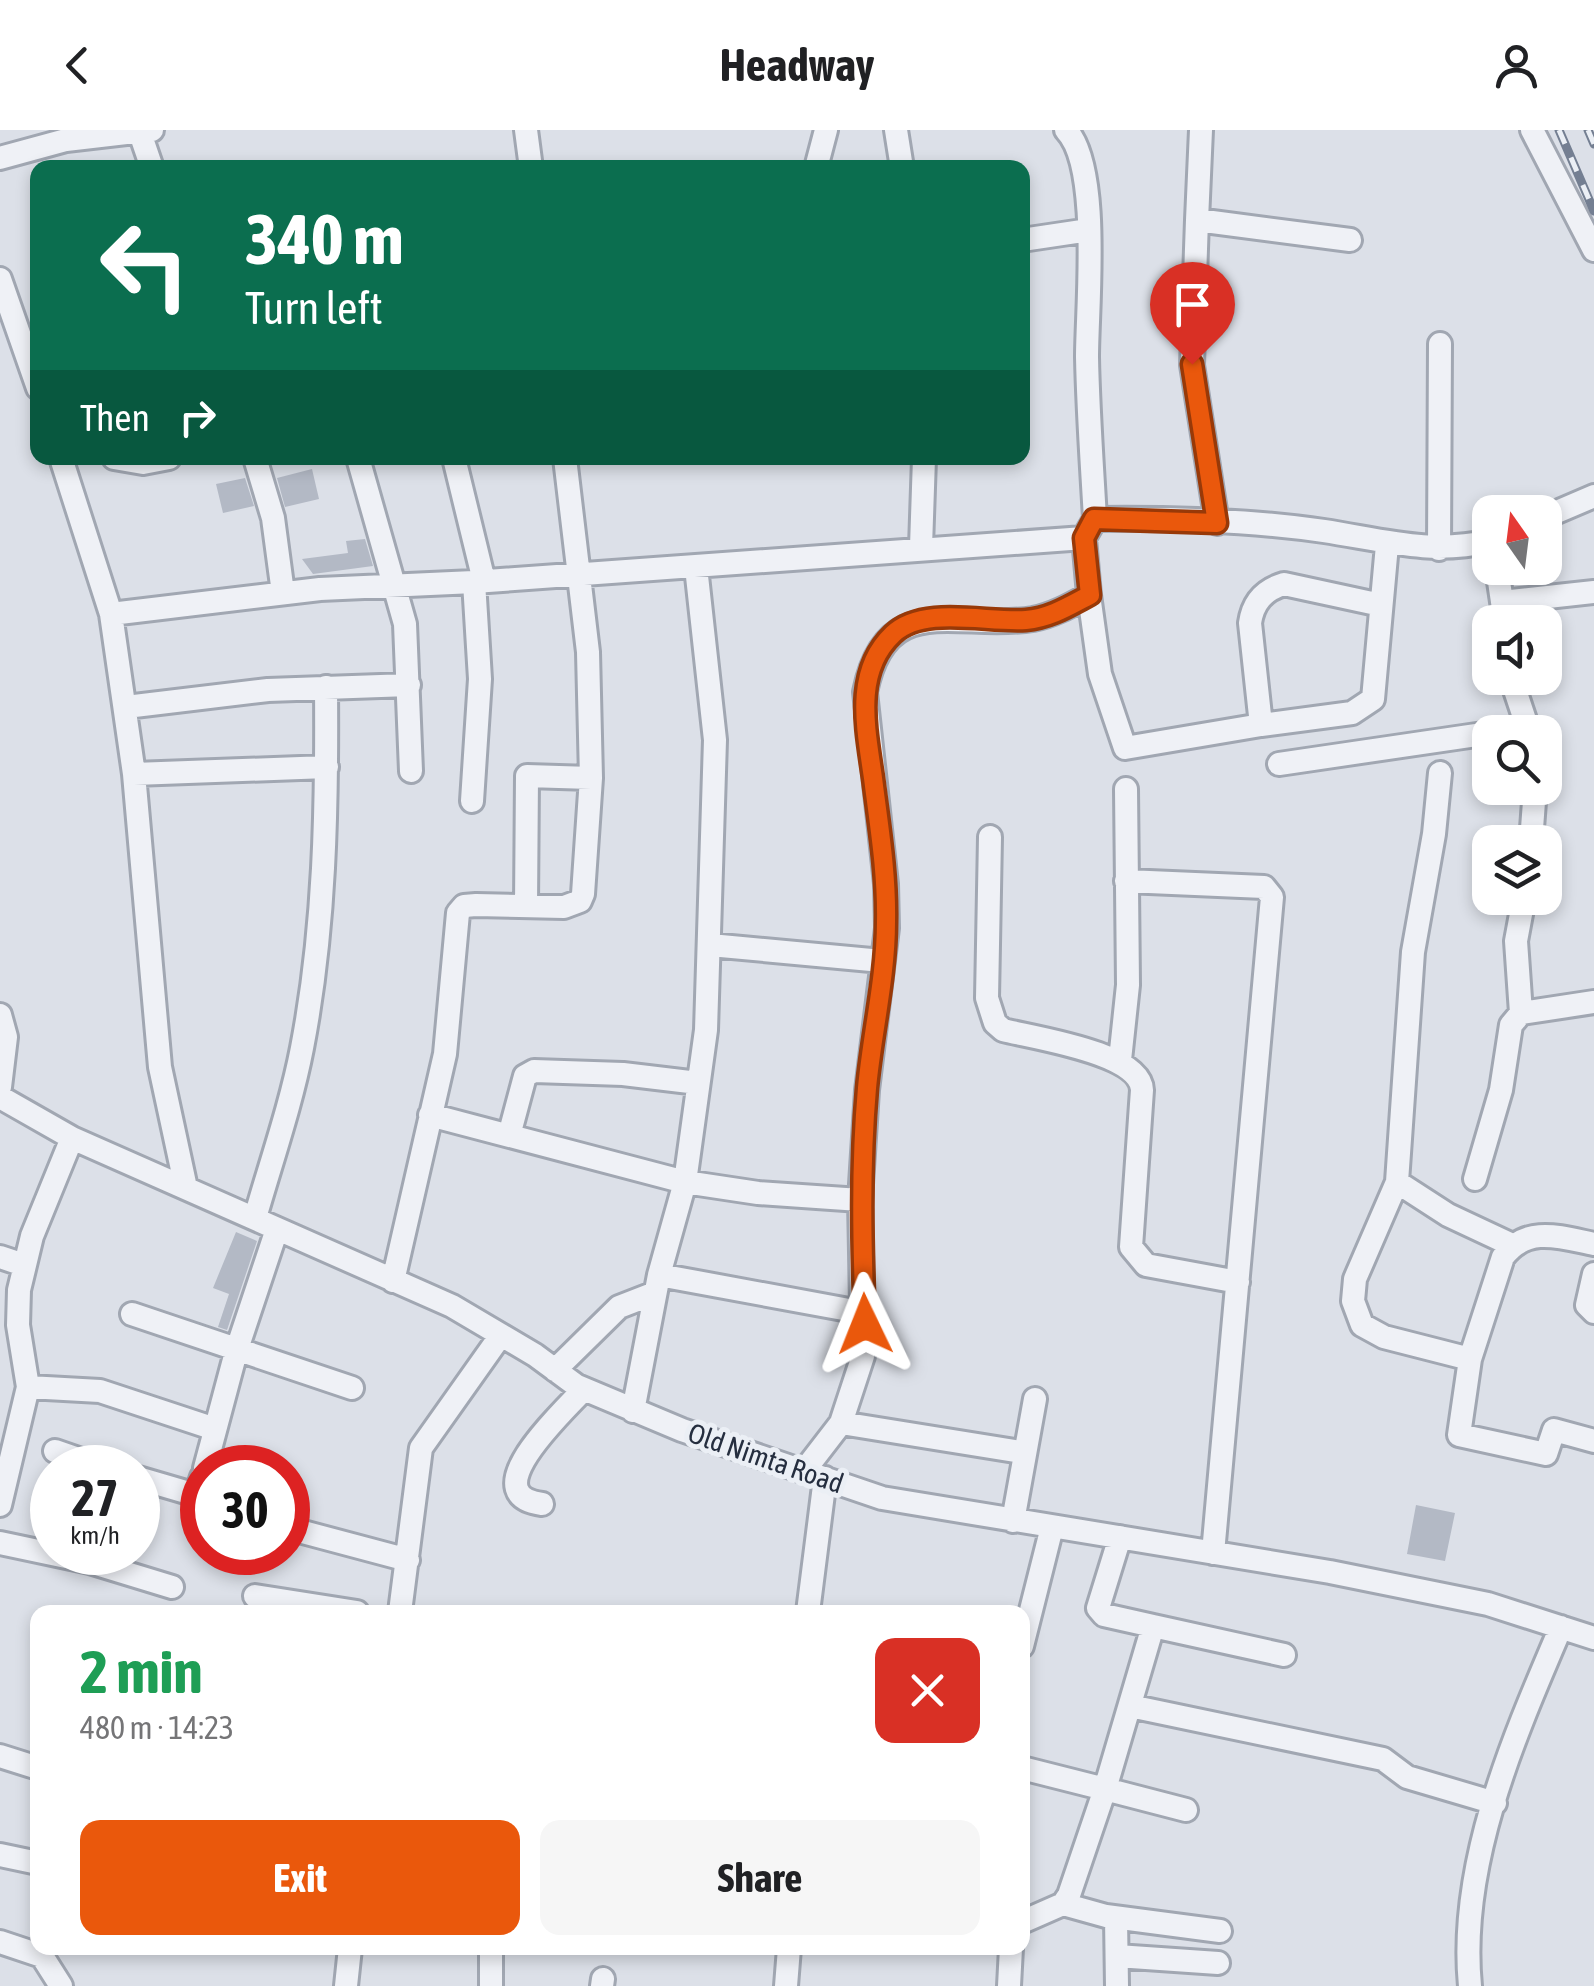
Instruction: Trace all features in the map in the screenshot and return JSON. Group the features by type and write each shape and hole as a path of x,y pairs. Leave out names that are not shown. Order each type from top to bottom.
{"street":[{"path":"526,130 529,160"},
{"path":"818,160 826,130"},
{"path":"896,130 901,160"},
{"path":"1066,130 1083,166 1088,230 1090,595 1100,674 1125,748 1352,713 1366,707 1375,687 1387,544"},
{"path":"1201,130 1192,364 1217,523"},
{"path":"1532,130 1594,250"},
{"path":"0,158 66,140 144,131 150,160"},
{"path":"1197,220 1350,240"},
{"path":"1030,239 1088,230"},
{"path":"0,279 30,365"},
{"path":"1439,549 1440,344"},
{"path":"68,465 112,614 134,774 160,1068 186,1188"},
{"path":"257,465 273,518 283,593"},
{"path":"360,465 396,585 408,643 411,771"},
{"path":"455,465 479,582 480,679 472,802"},
{"path":"392,1281 451,1021 458,913 464,906 564,908 580,901 591,778 588,652 566,465"},
{"path":"921,547 924,465"},
{"path":"1562,510 1594,496"},
{"path":"112,614 283,593 696,566 1089,528 1217,523 1327,532 1439,549 1472,544"},
{"path":"633,1411 657,1284 686,1182 710,945 715,740 696,566"},
{"path":"1262,725 1250,623 1251,612 1268,589 1284,584 1381,604"},
{"path":"1536,605 1594,592"},
{"path":"808,1605 814,1475 841,1423 863,1356 860,1200 886,884 866,729 865,692 870,666 897,630 916,620 1028,620 1054,614 1090,595"},
{"path":"126,706 326,687 409,685"},
{"path":"255,1218 297,1072 312,992 326,767 326,687"},
{"path":"1280,764 1472,736"},
{"path":"134,774 326,767"},
{"path":"1440,772 1434,834 1413,952 1397,1182 1355,1279 1356,1316 1362,1325 1384,1337 1470,1359"},
{"path":"526,906 527,776 591,778"},
{"path":"1120,1060 1128,985 1126,789"},
{"path":"990,837 987,998 995,1022 1003,1030 1120,1060 1142,1081 1129,1234 1136,1258 1146,1265 1238,1282"},
{"path":"1126,881 1264,886 1272,896 1213,1553"},
{"path":"1521,915 1516,941 1521,1013"},
{"path":"710,945 882,960"},
{"path":"1475,1178 1501,1090 1511,1025 1521,1013 1594,1002"},
{"path":"0,1014 6,1037 0,1087"},
{"path":"510,1132 520,1088 525,1076 534,1071 623,1074 698,1083"},
{"name":"Old Nimta Road","path":"0,1097 72,1138 452,1306 583,1390 814,1475 882,1498 1488,1604 1594,1638"},
{"path":"430,1115 510,1132 686,1182 758,1194 860,1200"},
{"path":"0,1505 28,1386 18,1325 24,1266 72,1138"},
{"path":"1397,1182 1448,1215 1512,1245"},
{"path":"211,1445 236,1352 277,1229"},
{"path":"1594,1244 1547,1235 1529,1236 1512,1245 1503,1258 1470,1359 1459,1435 1546,1454 1554,1430 1594,1441"},
{"path":"0,1257 24,1266"},
{"path":"1594,1274 1588,1305 1594,1312"},
{"path":"556,1370 619,1307 657,1284 864,1312"},
{"path":"132,1314 352,1388"},
{"path":"401,1605 421,1448 501,1334"},
{"path":"28,1386 100,1391 215,1430"},
{"path":"542,1504 528,1502 517,1491 514,1476 523,1458 583,1390"},
{"path":"1013,1521 1035,1398"},
{"path":"841,1423 1015,1451"},
{"path":"1030,1614 1052,1527"},
{"path":"310,1534 408,1560"},
{"path":"1120,1537 1099,1602 1100,1613 1284,1655"},
{"path":"0,1543 62,1555 172,1588"},
{"path":"255,1596 312,1605"},
{"path":"1064,1904 1105,1789 1153,1626"},
{"path":"1470,1986 1468,1916 1496,1803 1533,1693 1561,1627"},
{"path":"1130,1706 1383,1760 1407,1777 1496,1803"},
{"path":"0,1756 30,1765"},
{"path":"1030,1770 1186,1810"},
{"path":"0,1856 30,1862"},
{"path":"1030,1919 1064,1904 1116,1918 1220,1930"},
{"path":"1116,1918 1117,1986"},
{"path":"0,1942 30,1952"},
{"path":"39,1955 61,1986"},
{"path":"346,1986 349,1955"},
{"path":"491,1955 491,1986"},
{"path":"786,1986 788,1955"},
{"path":"1009,1986 1011,1955"},
{"path":"1117,1956 1218,1963"}],"building":[{"path":"312,469 319,499 285,507 277,478"},
{"path":"245,478 254,506 223,513 216,484"},
{"path":"365,539 373,566 313,574 302,559 348,553 346,541"},
{"path":"236,1232 257,1241 227,1330 218,1327 229,1294 213,1288"},
{"path":"1416,1505 1455,1513 1445,1561 1407,1554"}],"railway":[{"path":"1559,130 1594,211"},
{"path":"1588,130 1594,144"}],"route":[{"path":"865,1324 860,1200 867,1090 886,928 886,884 866,729 865,692 870,666 897,630 916,620 1028,620 1054,614 1090,595 1084,538 1094,519 1217,523 1192,364"}]}
